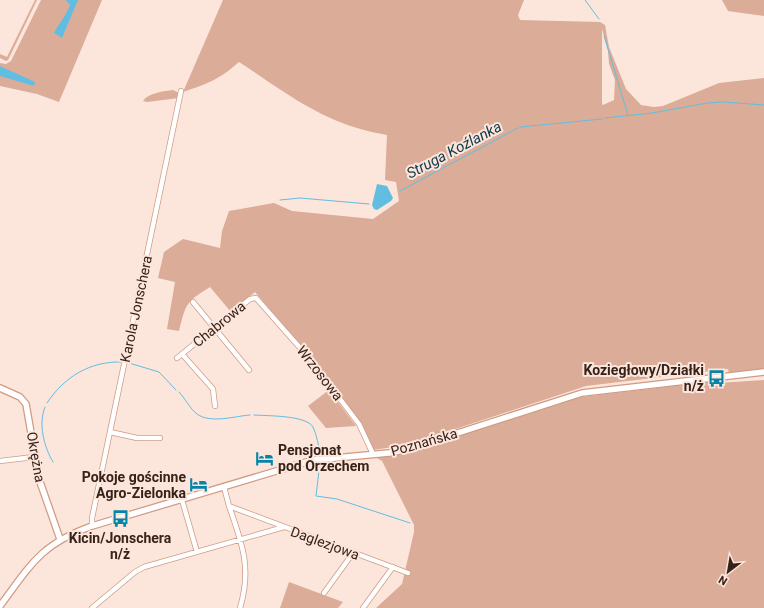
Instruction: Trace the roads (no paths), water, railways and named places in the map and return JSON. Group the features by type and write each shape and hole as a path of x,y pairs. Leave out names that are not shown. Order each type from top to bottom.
{"street":[{"name":"Karola Jonschera","path":"92,526 92,518 182,91"},
{"name":"Chabrowa","path":"177,358 252,298 256,298"},
{"name":"Wrzosowa","path":"256,298 309,358 359,424 373,454"},
{"path":"193,302 249,370"},
{"name":"Chabrowa","path":"182,354 213,389 215,406"},
{"name":"Poznańska","path":"0,606 30,564 44,550 60,539 92,526 316,460 408,449 582,393 764,372"},
{"name":"Okrężna","path":"0,388 17,395 25,402 34,457 42,491 60,539"},
{"path":"110,432 138,438 160,438"},
{"path":"0,461 34,457"},
{"path":"224,487 229,506 242,540 245,572 240,608"},
{"path":"182,500 197,552"},
{"path":"229,506 284,527"},
{"name":"Daglezjowa","path":"92,608 135,572 144,567 284,527 408,573"},
{"path":"324,593 353,553"},
{"path":"364,608 393,567"}],"water":[{"path":"66,0 78,0 62,38 54,33 67,13 70,5"},
{"path":"0,66 35,82 34,86 0,76"},
{"path":"377,184 387,186 393,198 377,210 374,209 372,205"}],"waterway":[{"path":"585,0 599,19"},
{"path":"604,36 628,115"},
{"name":"Struga Koźlanka","path":"605,118 652,113 707,103 724,102 764,105"},
{"name":"Struga Koźlanka","path":"520,127 602,119"},
{"name":"Struga Koźlanka","path":"400,191 518,128"},
{"path":"280,200 300,198 369,204"},
{"path":"47,403 61,385 79,372 99,364 122,362"},
{"path":"129,363 159,372 176,390"},
{"path":"179,392 194,412 209,419 223,419 250,415"},
{"path":"45,407 42,421 43,435 53,462"},
{"path":"254,415 295,418 309,423 313,427 321,454"},
{"path":"320,462 316,496 337,499 410,523"}],"place":[{"name":"Koziegłowy/Działki n/ż","path":"717,378"},
{"name":"Pensjonat pod Orzechem","path":"265,458"},
{"name":"Pokoje gościnne Agro-Zielonka","path":"199,485"},
{"name":"Kicin/Jonschera n/ż","path":"120,518"}]}
